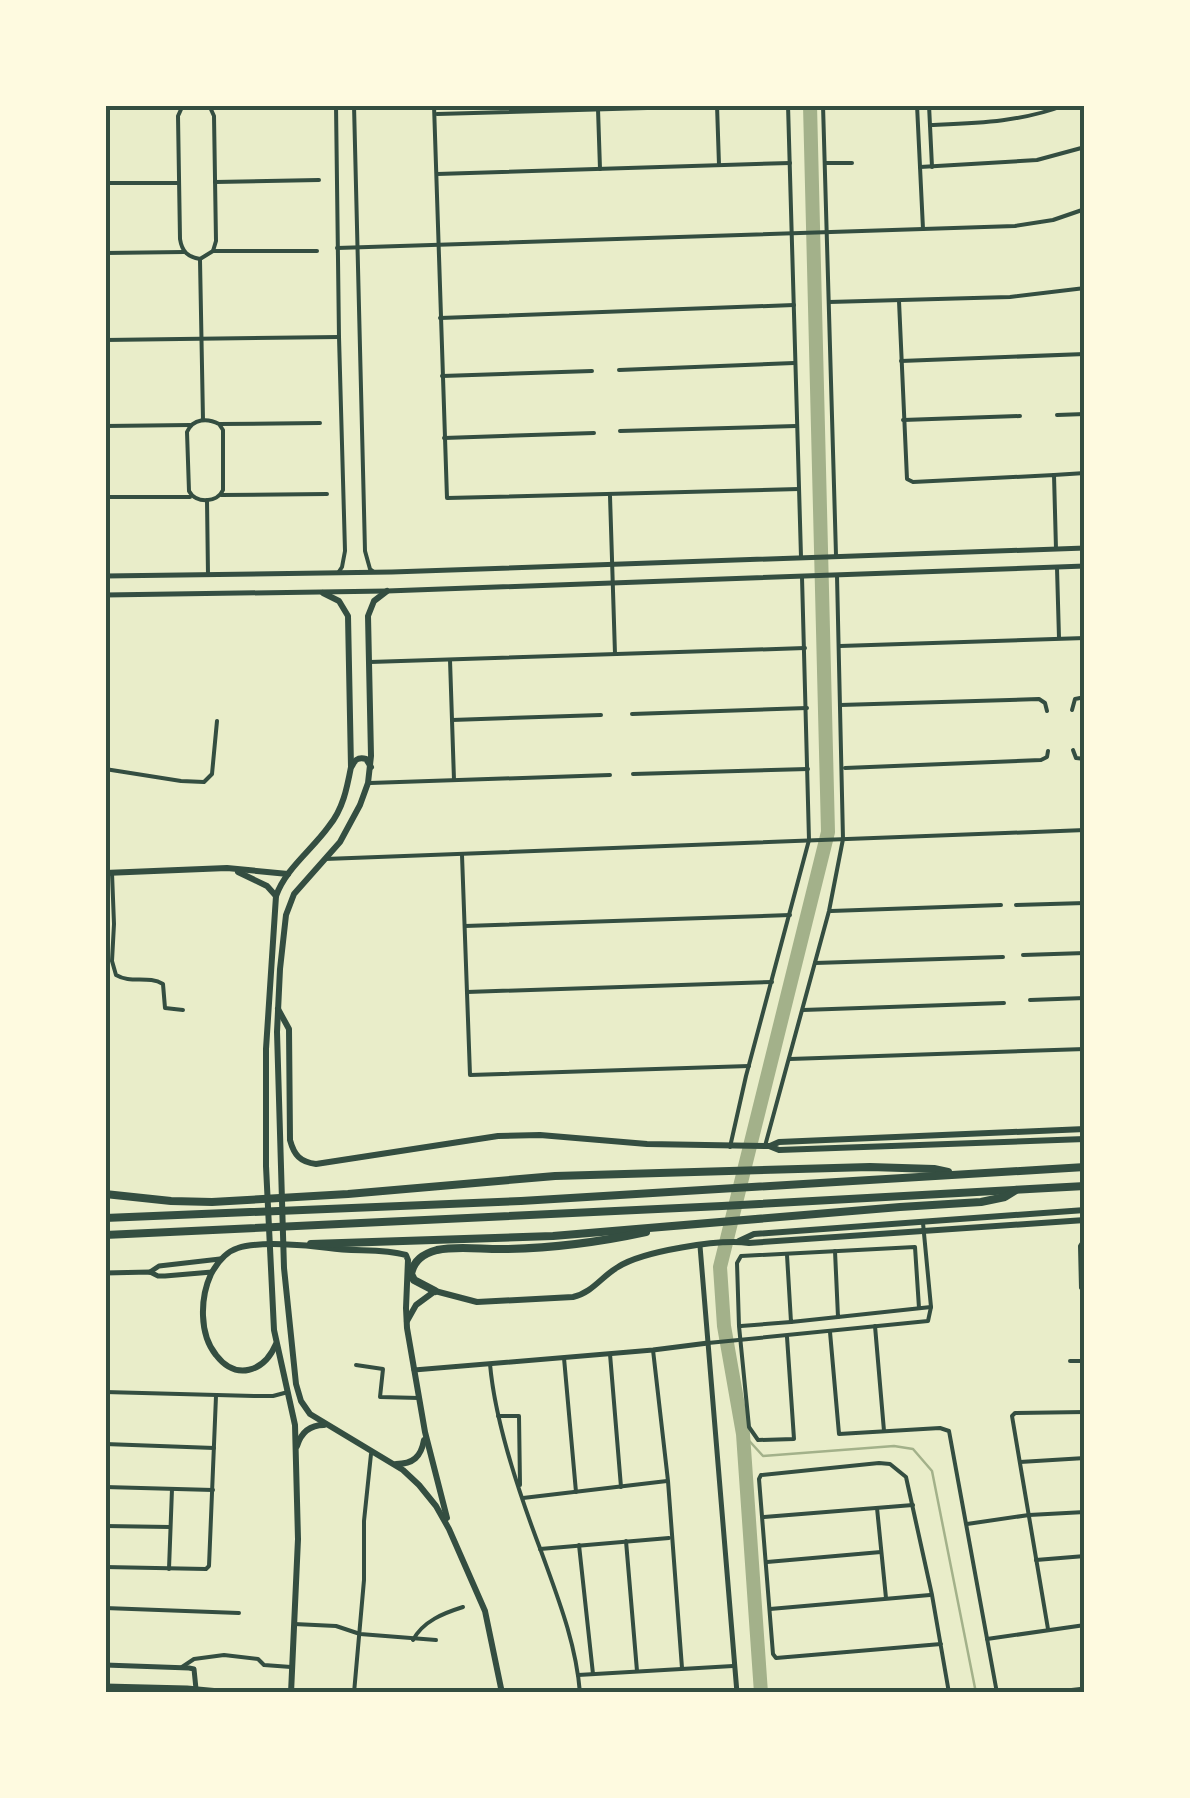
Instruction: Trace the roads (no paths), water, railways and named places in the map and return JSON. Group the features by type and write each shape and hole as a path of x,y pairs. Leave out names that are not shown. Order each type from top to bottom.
{"highway":[{"path":"105,1218 522,1201 1085,1167"},
{"path":"105,1194 171,1202 212,1202 555,1176 914,1168 956,1174"},
{"path":"105,1235 1085,1186"},
{"path":"311,1244 553,1236 995,1201 1016,1190"},
{"path":"435,1291 410,1274 420,1257 435,1251 562,1247 670,1226"}],"main road":[{"path":"105,576 376,573 1085,548"},
{"path":"105,595 388,592 1085,566"},
{"path":"388,592 380,595 368,616 368,783 340,842 300,885 289,905 284,932 277,1008 281,1178 284,1268 296,1384 307,1410 394,1464 425,1492 449,1529 486,1611 502,1693"},
{"path":"291,1693 298,1539 295,1424 276,1344 270,1267 266,1049 276,896 288,874 335,818 351,767 348,616 339,600 322,593"},
{"path":"349,645 358,638 368,644"},
{"path":"351,767 361,758 371,767"},
{"path":"108,873 227,868 288,874"},
{"path":"227,868 256,879 276,896"},
{"path":"277,1008 289,1029 290,1140 293,1150 307,1163 498,1136 733,1147 1085,1129"},
{"path":"765,1146 779,1150 1085,1139"},
{"path":"407,1321 414,1308 435,1291 477,1302 573,1297 583,1295 619,1266 639,1257 704,1245 1085,1210"},
{"path":"923,1227 1085,1220"},
{"path":"276,1344 266,1360 250,1370 233,1368 218,1358 210,1346 203,1316 204,1293 212,1272 230,1252 241,1247 311,1244 406,1255 407,1321 414,1370 449,1529"},
{"path":"704,1245 737,1693"},
{"path":"150,1272 159,1266 221,1259"},
{"path":"105,1273 150,1272 166,1276 212,1272"},
{"path":"414,1370 710,1342"},
{"path":"295,1457 306,1431 326,1425"},
{"path":"394,1464 411,1462 417,1457 425,1432"},
{"path":"105,1665 194,1669 196,1689"},
{"path":"105,1686 116,1690 241,1693"},
{"path":"1050,1693 1085,1689"}],"street":[{"path":"105,106 182,105 178,116 180,240 184,252 191,257 200,258 213,251 318,250"},
{"path":"209,105 214,116 213,251"},
{"path":"336,105 346,551 338,573"},
{"path":"354,105 365,550 370,568 376,573"},
{"path":"434,105 446,498 799,489"},
{"path":"435,114 717,105 719,165"},
{"path":"788,105 804,557"},
{"path":"823,105 834,556"},
{"path":"917,105 923,229"},
{"path":"930,105 932,166"},
{"path":"930,125 1000,121 1065,105"},
{"path":"598,110 600,169"},
{"path":"920,167 1037,160 1085,147"},
{"path":"825,163 852,162"},
{"path":"436,174 790,163"},
{"path":"215,182 319,180"},
{"path":"105,183 179,183"},
{"path":"337,248 1015,226 1085,210"},
{"path":"105,253 184,252"},
{"path":"200,258 203,420"},
{"path":"829,302 1010,298 1085,288"},
{"path":"899,301 905,472 910,481 1085,474"},
{"path":"440,318 794,305"},
{"path":"105,340 339,337"},
{"path":"901,361 1085,354"},
{"path":"619,370 796,363"},
{"path":"442,376 592,371"},
{"path":"1056,415 1085,414"},
{"path":"903,420 1020,416"},
{"path":"105,426 190,425 203,420 220,424 320,423"},
{"path":"220,424 224,490 221,496"},
{"path":"190,425 192,497"},
{"path":"620,431 797,426"},
{"path":"444,438 594,433"},
{"path":"1054,475 1056,550"},
{"path":"105,498 207,500 221,496 328,494"},
{"path":"610,496 616,654"},
{"path":"207,500 208,575"},
{"path":"1057,568 1059,638"},
{"path":"765,1146 829,911 842,839 835,575"},
{"path":"733,1147 749,1066 812,840 805,576"},
{"path":"839,646 1085,638"},
{"path":"369,662 804,648"},
{"path":"450,660 454,780"},
{"path":"1072,710 1075,699 1085,697"},
{"path":"840,705 1039,699 1045,703 1046,711"},
{"path":"632,714 806,708"},
{"path":"452,720 601,715"},
{"path":"105,769 204,782 212,774 218,721"},
{"path":"842,768 1041,760 1048,750"},
{"path":"1073,750 1076,758 1085,759"},
{"path":"633,774 808,768"},
{"path":"368,783 610,775"},
{"path":"326,860 1085,830"},
{"path":"462,856 470,1075 749,1066"},
{"path":"108,873 116,975 124,980 158,981 163,984 165,1008 183,1010"},
{"path":"1016,905 1085,902"},
{"path":"829,911 1001,905"},
{"path":"465,926 790,914"},
{"path":"1023,954 1085,952"},
{"path":"814,964 1003,957"},
{"path":"467,992 772,982"},
{"path":"1030,1000 1085,998"},
{"path":"802,1010 1004,1003"},
{"path":"788,1059 1085,1049"},
{"path":"710,1342 930,1319 923,1227"},
{"path":"1085,1238 1080,1246 1081,1288 1085,1291"},
{"path":"787,1336 794,1436 792,1440 763,1441 753,1436 749,1428 738,1340 739,1258 924,1246"},
{"path":"915,1247 919,1308"},
{"path":"835,1251 838,1317"},
{"path":"786,1253 791,1322"},
{"path":"740,1326 931,1307"},
{"path":"874,1326 884,1432"},
{"path":"830,1332 841,1435 940,1428 948,1431 998,1693"},
{"path":"653,1350 668,1481 682,1668"},
{"path":"610,1354 621,1486"},
{"path":"564,1358 576,1492"},
{"path":"1070,1362 1085,1361"},
{"path":"490,1364 498,1416 569,1628 580,1693"},
{"path":"356,1365 382,1369 380,1397 419,1398"},
{"path":"105,1392 273,1396 288,1392"},
{"path":"105,1567 206,1569 211,1563 216,1396"},
{"path":"273,1396 292,1406"},
{"path":"1048,1629 1012,1416 1085,1412"},
{"path":"498,1416 519,1416 521,1490"},
{"path":"105,1444 214,1448"},
{"path":"354,1693 372,1451"},
{"path":"1020,1462 1085,1458"},
{"path":"941,1644 776,1658 761,1474 880,1462 890,1464 906,1477 932,1595 941,1644 949,1693"},
{"path":"523,1498 668,1481"},
{"path":"105,1487 213,1490"},
{"path":"169,1569 172,1489"},
{"path":"764,1517 913,1504"},
{"path":"878,1508 886,1598"},
{"path":"967,1524 1085,1512"},
{"path":"105,1526 171,1527"},
{"path":"540,1548 671,1538"},
{"path":"626,1541 637,1671"},
{"path":"579,1544 593,1674"},
{"path":"767,1562 881,1552"},
{"path":"1036,1560 1085,1556"},
{"path":"770,1609 932,1595"},
{"path":"413,1640 422,1626 463,1607"},
{"path":"105,1608 239,1613"},
{"path":"294,1624 436,1640"},
{"path":"987,1638 1085,1625"},
{"path":"182,1668 194,1659 224,1655 258,1658 264,1665 292,1668"},
{"path":"578,1676 735,1666"}],"waterway":[{"path":"761,1693 743,1434 724,1326 720,1267 828,832 810,105"},
{"path":"743,1434 763,1456 894,1446 913,1449 932,1471 976,1693"}]}
